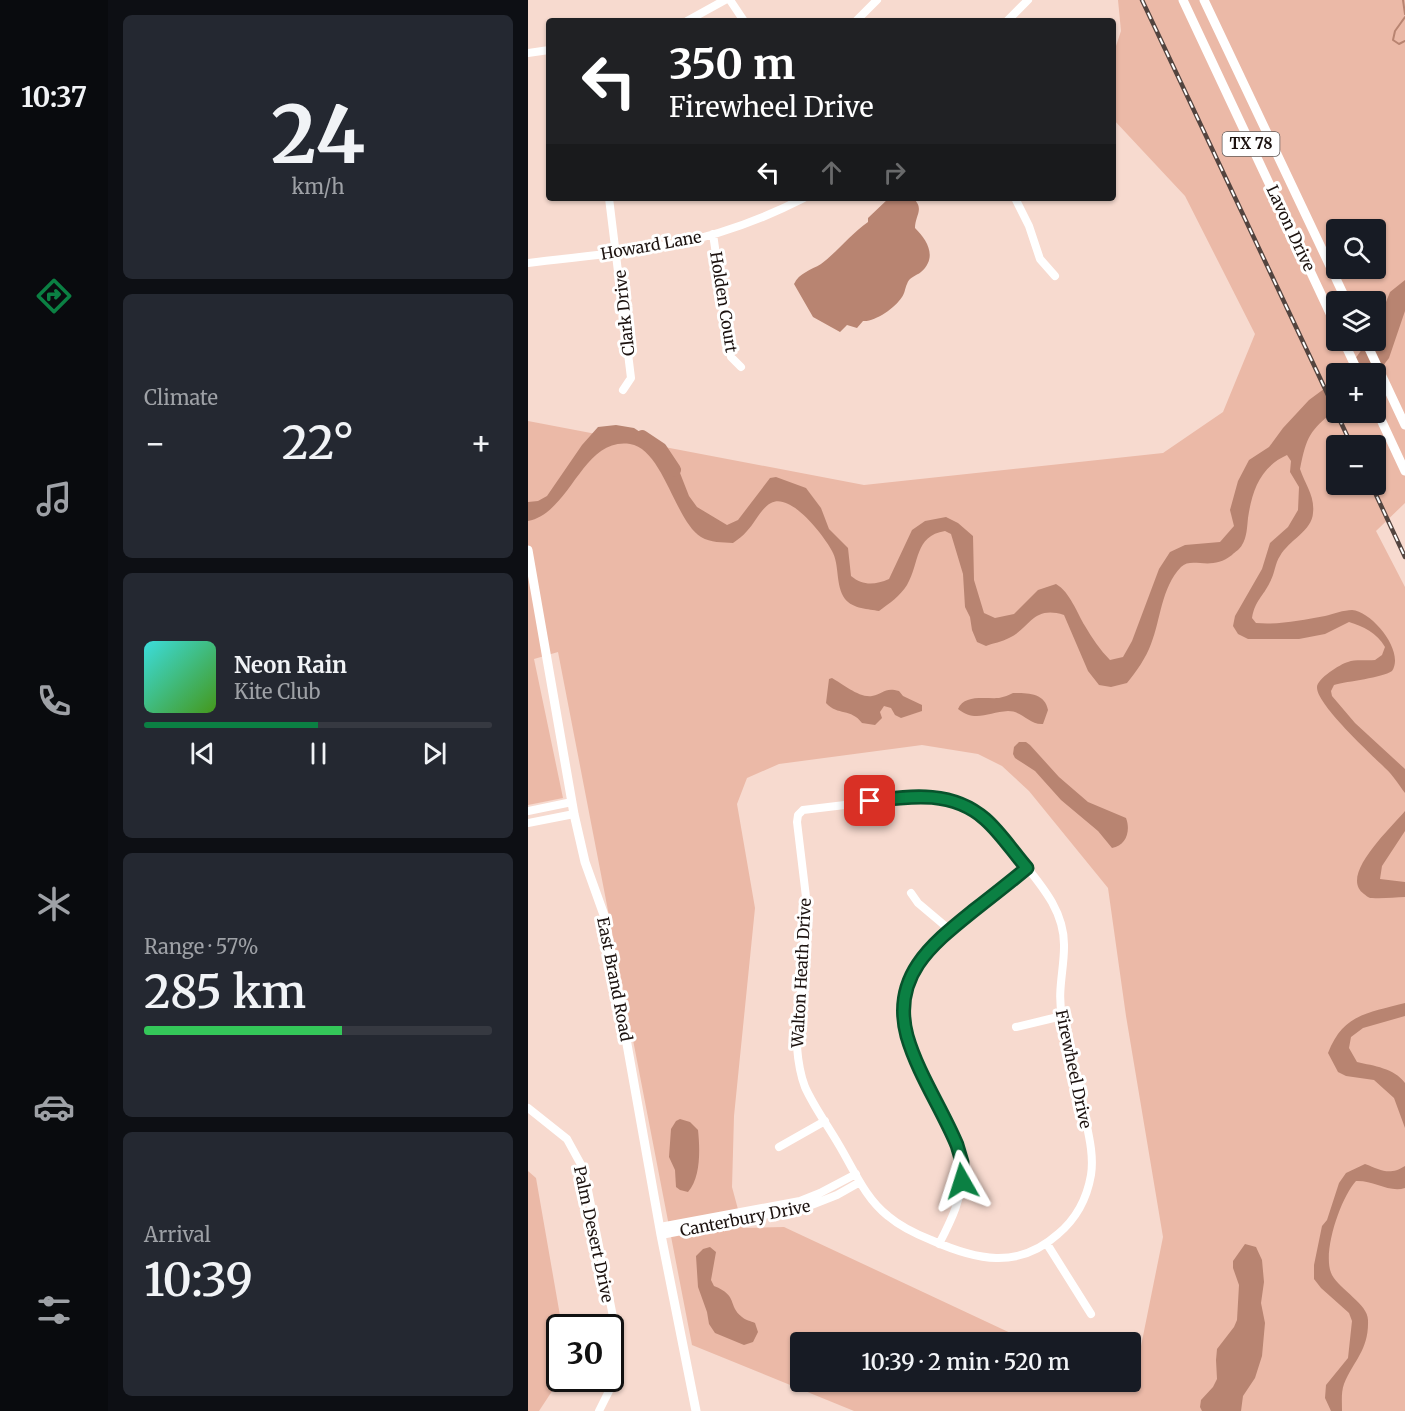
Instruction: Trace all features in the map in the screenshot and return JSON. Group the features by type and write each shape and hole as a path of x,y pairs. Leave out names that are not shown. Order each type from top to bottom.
{"main road":[{"name":"Lavon Drive","path":"1183,0 1326,304"},
{"name":"Lavon Drive","path":"1204,0 1342,291"},
{"path":"1370,351 1405,425"},
{"path":"1382,423 1405,471"},
{"name":"East Brand Road","path":"528,550 574,814 585,862 604,915 696,1411"}],"street":[{"path":"692,18 725,0"},
{"path":"730,0 742,18"},
{"path":"859,18 877,0"},
{"path":"1010,18 1028,0"},
{"path":"528,53 546,50"},
{"name":"Clark Drive","path":"609,201 631,378 623,390"},
{"name":"Howard Lane","path":"528,263 674,244 713,234 769,215 798,201"},
{"path":"1016,201 1029,226 1040,259 1055,276"},
{"name":"Holden Court","path":"713,234 730,357 741,367"},
{"name":"Firewheel Drive","path":"796,822 803,810 894,798 941,797 961,804 985,819 1027,868 1049,896 1061,923 1064,948 1060,990 1062,1016 1090,1141 1091,1175 1087,1192 1073,1219 1047,1244 1019,1255 993,1258 967,1255 904,1228 888,1217 860,1182"},
{"path":"528,811 572,802"},
{"path":"528,823 574,814"},
{"name":"Walton Heath Drive","path":"796,822 807,915 798,1056 806,1088 860,1182"},
{"path":"939,1244 959,1198 962,1162 952,1134 910,1045 905,1023 906,994 915,968 928,949 1027,868"},
{"path":"911,893 918,903 950,930"},
{"path":"1016,1028 1062,1016"},
{"name":"Palm Desert Drive","path":"528,1108 567,1139 584,1170 620,1352 618,1373 599,1411"},
{"path":"779,1147 825,1121"},
{"name":"Canterbury Drive","path":"661,1231 800,1200 820,1193 856,1174"},
{"name":"Canterbury Drive","path":"661,1231 809,1206 837,1195 860,1182"},
{"path":"1047,1244 1091,1314"}],"shaded area":[{"path":"1118,0 1405,0 1405,503 1376,531 1405,587 1405,1411 854,1411 807,1392 1141,1392 1141,1346 1163,1237 1126,1016 1108,888 1029,791 1002,766 978,754 922,745 779,764 747,778 737,804 755,908 734,1116 732,1187 743,1228 784,1227 1009,1332 790,1332 790,1385 692,1345 558,652 534,659 563,798 528,805 528,421 864,485 1163,453 1223,412 1255,334 1185,196 1116,122 1116,46 1121,31"},
{"path":"886,201 916,201 919,209 915,228 927,243 929,260 921,272 909,280 904,294 890,310 879,317 863,321 857,328 847,325 840,332 813,317 794,284 802,274 821,264 833,254 868,222 868,218"},
{"path":"1405,280 1405,311 1389,358 1385,363 1352,363 1361,351 1386,351 1386,302 1390,292"},
{"path":"1326,387 1326,418 1310,435 1300,469 1313,501 1312,519 1280,556 1252,618 1256,623 1282,623 1352,610 1369,618 1385,634 1394,654 1395,663 1392,671 1334,685 1331,691 1332,696 1355,723 1405,769 1405,793 1391,774 1325,705 1317,687 1325,676 1344,663 1375,660 1382,655 1385,647 1374,634 1349,622 1325,634 1299,639 1248,639 1238,634 1233,626 1235,616 1262,569 1270,543 1288,527 1298,510 1299,487 1290,472 1291,461 1287,455 1270,466 1259,481 1252,498 1246,535 1241,546 1224,560 1191,563 1181,567 1174,575 1165,594 1144,660 1127,683 1111,687 1099,685 1088,671 1064,615 1045,613 1032,619 1016,634 1006,639 986,646 977,642 965,607 963,574 951,534 945,531 928,538 923,544 907,585 898,596 879,611 857,607 845,599 840,588 832,551 814,526 797,509 779,501 771,503 764,508 750,528 733,543 705,539 692,529 651,458 641,449 630,444 614,445 600,452 588,463 555,505 543,515 528,521 528,502 538,501 547,496 582,445 598,427 616,425 634,428 646,436 680,473 689,496 697,507 727,525 738,520 770,478 776,477 806,488 821,508 829,529 848,548 851,576 865,583 889,579 912,530 925,521 946,517 958,523 973,536 974,580 984,613 995,618 1014,614 1038,590 1056,584 1069,597 1090,635 1110,660 1123,657 1132,641 1159,569 1170,552 1185,545 1220,542 1234,526 1230,510 1238,481 1249,460 1269,447 1309,400"},
{"path":"832,678 857,693 867,696 887,690 899,691 903,696 922,705 922,711 901,718 895,715 891,708 884,706 880,712 882,718 875,725 862,723 853,715 835,710 826,703 829,679"},
{"path":"1013,693 1035,695 1043,700 1048,710 1043,724 1008,711 976,716 958,709 961,704 970,699 999,698"},
{"path":"1019,742 1026,742 1030,745 1059,777 1088,802 1126,818 1128,828 1124,841 1112,848 1098,831 1061,800 1035,771 1015,758 1014,747"},
{"path":"1405,811 1405,831 1382,866 1380,879 1405,882 1405,897 1371,898 1364,894 1358,886 1362,864 1379,840"},
{"path":"1405,1003 1405,1016 1363,1028 1351,1037 1349,1048 1357,1062 1389,1071 1405,1083 1405,1128 1394,1098 1374,1080 1346,1076 1338,1072 1328,1053 1341,1030 1358,1017"},
{"path":"680,1119 690,1122 698,1130 697,1171 688,1192 676,1187 675,1170 669,1157 671,1129"},
{"path":"1365,1164 1390,1171 1405,1166 1405,1188 1393,1189 1356,1181 1344,1199 1334,1226 1329,1266 1336,1281 1364,1308 1367,1314 1368,1330 1360,1354 1343,1387 1342,1411 1331,1411 1325,1398 1326,1385 1348,1358 1352,1321 1349,1313 1314,1279 1314,1265 1322,1226 1327,1220 1339,1183 1346,1173"},
{"path":"528,1171 536,1178 560,1314 546,1314 546,1392 551,1392 539,1411 528,1411"},
{"path":"1245,1244 1256,1247 1262,1260 1264,1282 1261,1303 1265,1323 1262,1356 1255,1378 1243,1396 1241,1411 1202,1411 1201,1400 1217,1379 1217,1349 1237,1320 1239,1285 1233,1261"},
{"path":"710,1247 716,1252 711,1280 714,1286 727,1293 738,1313 755,1323 758,1332 753,1342 744,1345 715,1333 709,1324 698,1287 696,1256 703,1249"}],"waterway":[{"path":"1403,0 1405,14"},
{"path":"1405,17 1395,31 1393,40 1399,44 1405,41"},
{"path":"642,437 660,449 674,470"}],"railway":[{"path":"1142,0 1347,435"},
{"path":"1376,495 1405,557"}],"route":[{"path":"870,801 930,796 961,804 985,819 1027,868 928,949 915,968 906,994 904,1010 907,1035 957,1145 962,1162 962,1181"}]}
